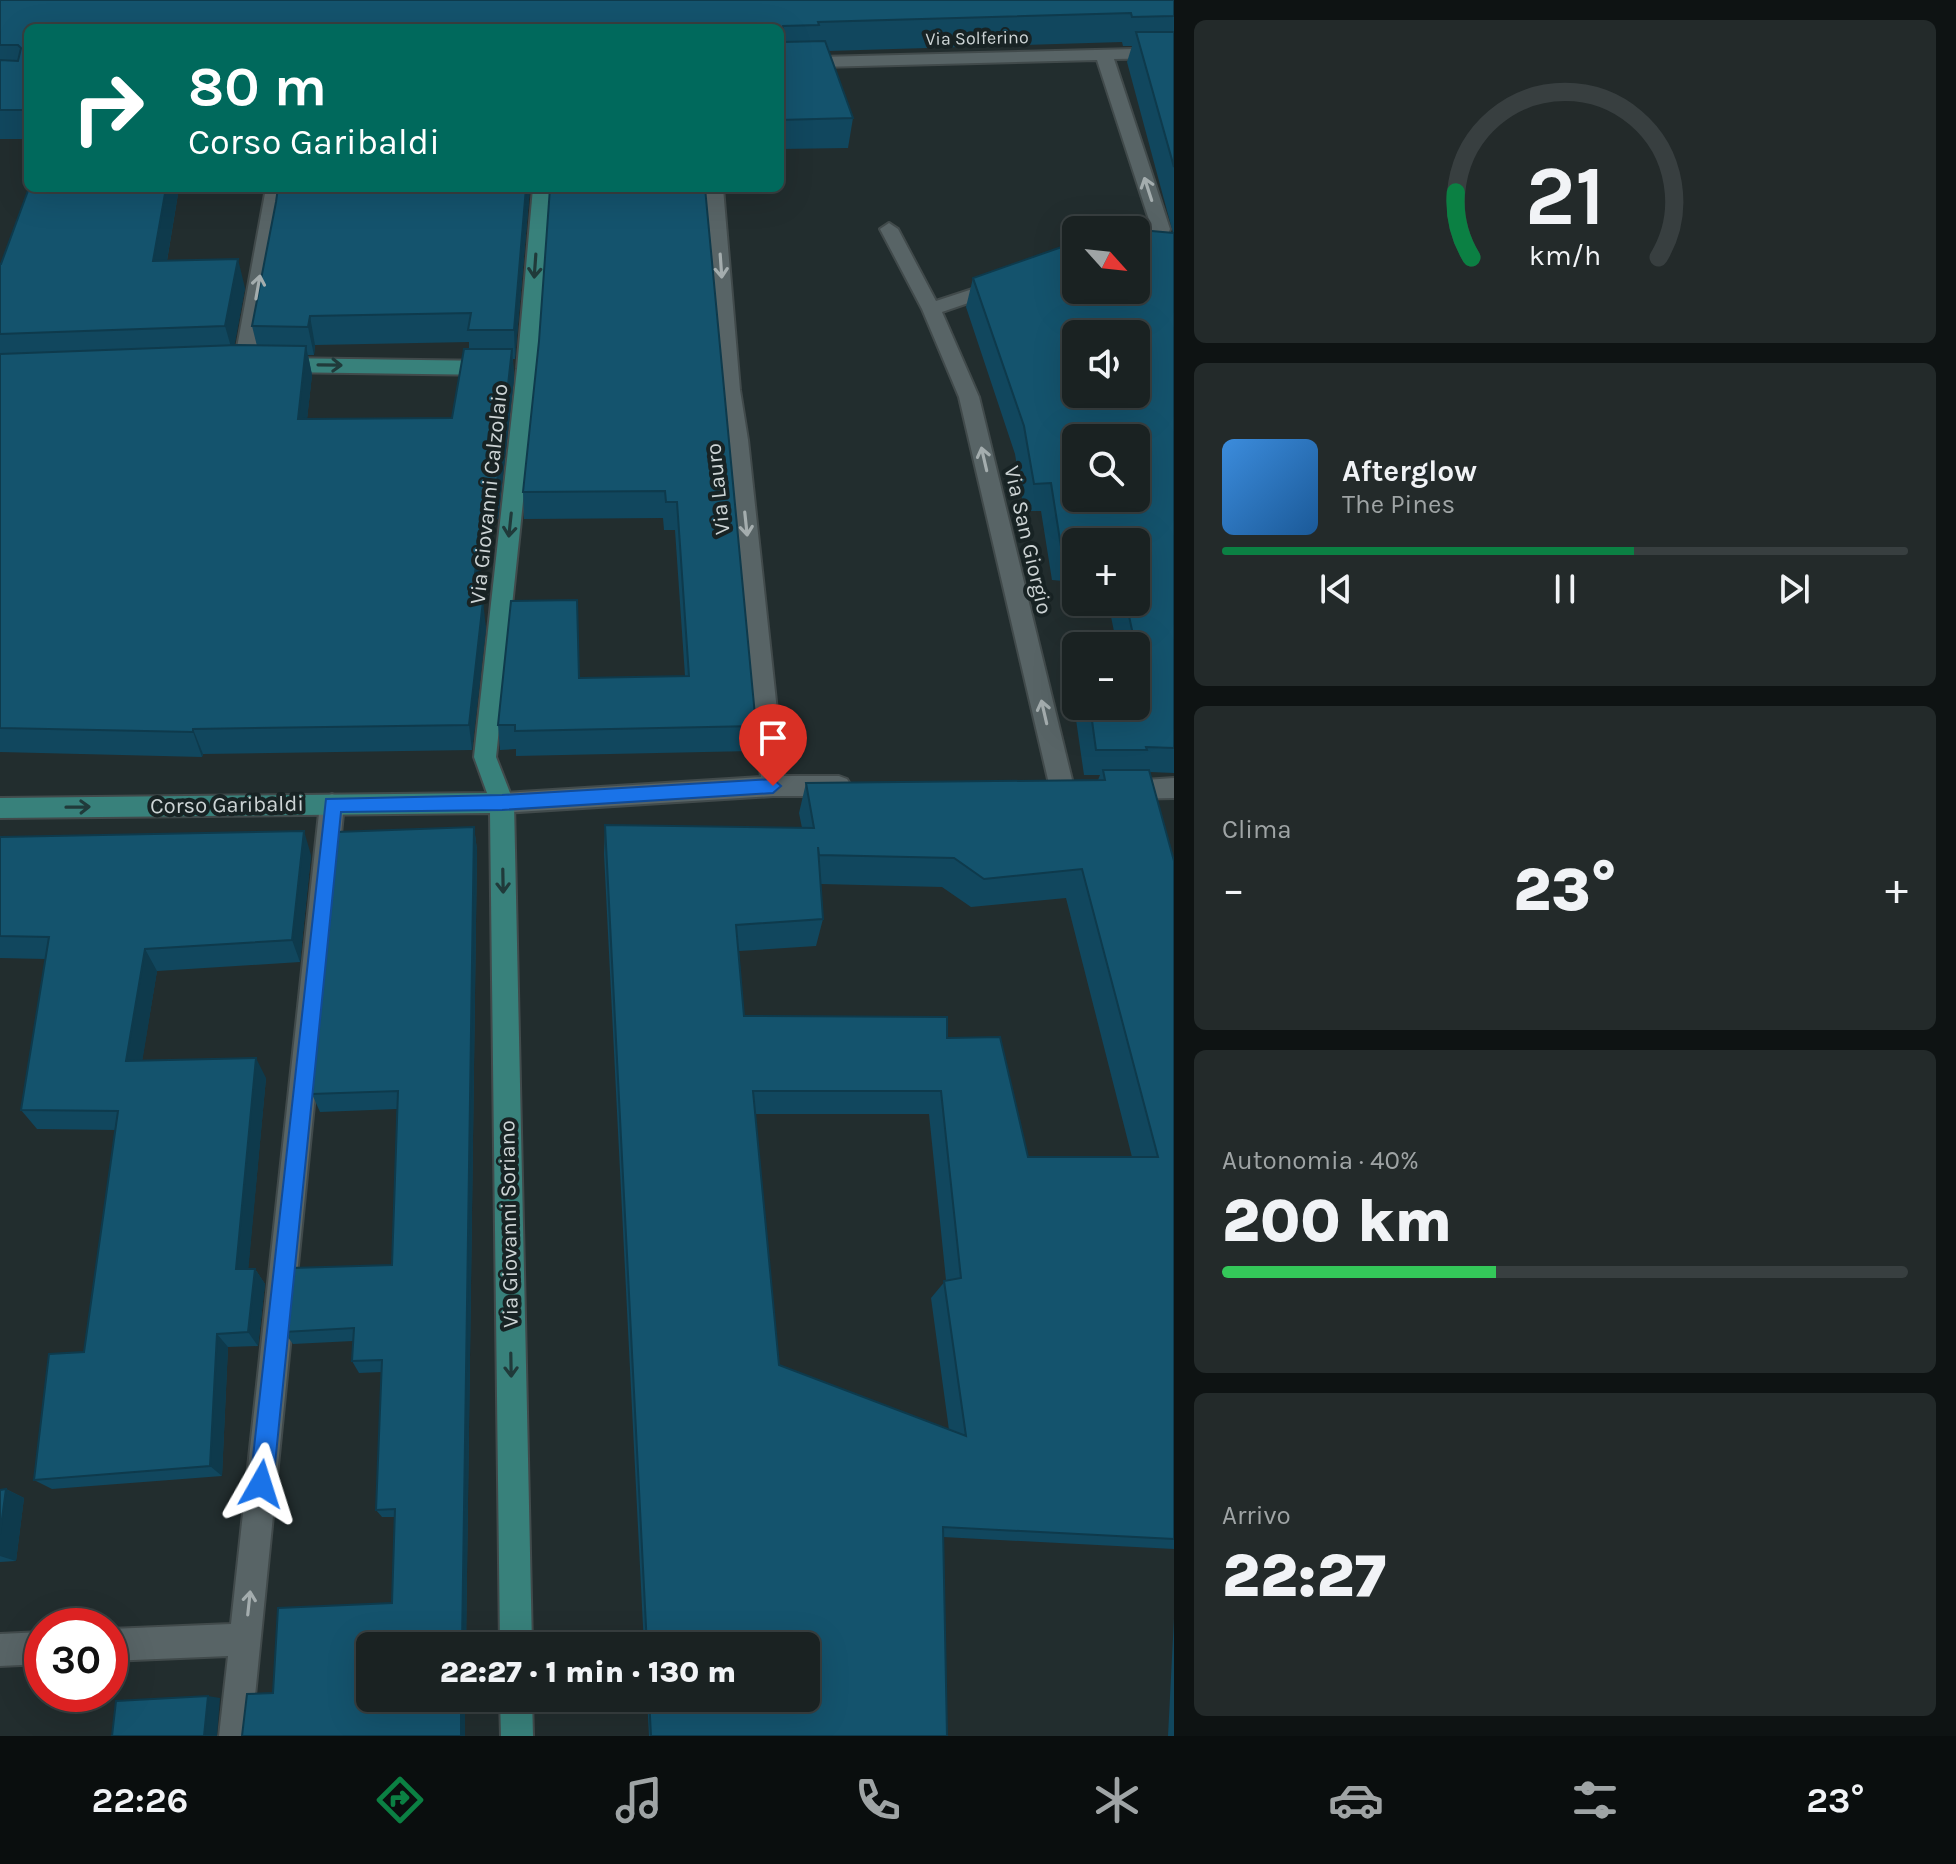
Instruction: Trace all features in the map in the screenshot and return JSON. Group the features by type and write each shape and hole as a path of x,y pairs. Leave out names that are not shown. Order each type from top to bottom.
{"main road":[{"name":"Via Giovanni Calzolaio","path":"502,803 485,757 527,369 542,192"},
{"path":"236,364 527,369"},
{"name":"Corso Garibaldi","path":"0,808 502,803"},
{"name":"Via Giovanni Soriano","path":"502,803 516,1632"},
{"path":"516,1712 517,1736"}],"street":[{"path":"305,24 309,0"},
{"name":"Via Solferino","path":"784,63 1174,53"},
{"path":"1104,55 1161,229 1157,243 1150,244"},
{"path":"236,364 274,192"},
{"name":"Via Lauro","path":"714,192 730,390 738,440 773,786"},
{"name":"Via San Giorgio","path":"889,229 931,309 969,397 1062,788"},
{"path":"931,309 1018,280"},
{"path":"502,803 773,786 864,786"},
{"path":"1032,787 1096,788 1146,798 1174,788"},
{"path":"235,1736 332,804"},
{"path":"128,1644 245,1639"},
{"path":"0,1650 24,1649"}],"building":[{"path":"0,0 1174,0 1174,16 1132,17 1131,13 818,22 819,25 784,26 24,24 24,110 0,110 0,60 18,61 21,48 18,45 0,45"},
{"path":"1136,32 1174,32 1174,167"},
{"path":"825,41 853,118 784,120 784,42"},
{"path":"28,192 165,192 153,261 238,259 225,326 0,334 1,264"},
{"path":"277,192 526,192 514,330 468,330 471,313 310,316 308,327 252,326"},
{"path":"550,192 705,192 756,726 515,731 515,725 498,725 511,601 577,600 579,678 689,676 677,502 666,502 665,491 523,492 539,341"},
{"path":"1150,231 1174,233 1174,748 1096,750 1092,720 1150,720 1150,632 1132,632 1129,616 1150,616 1150,528 1062,528 1062,553 1051,483 1034,484 1024,426 973,278 1062,247 1062,304 1150,304"},
{"path":"237,345 306,346 298,419 452,418 464,349 512,349 496,492 484,492 472,601 483,601 469,725 193,729 193,732 0,728 0,354"},
{"path":"1103,770 1149,770 1174,861 1174,1539 943,1527 947,1736 651,1736 650,1712 820,1712 820,1632 646,1632 605,825 814,828 806,783 1105,780","holes":["818,847 819,855 954,858 984,879 1082,869 1158,1157 1028,1157 1000,1037 947,1038 947,1017 744,1016 736,925 823,919","753,1091 941,1091 961,1278 944,1281 966,1436 779,1365"]},
{"path":"474,827 462,1632 356,1632 356,1712 461,1712 461,1736 242,1736 247,1694 273,1693 278,1608 392,1603 395,1509 376,1510 382,1360 352,1361 354,1328 284,1332 291,1268 392,1265 398,1091 312,1094 336,832"},
{"path":"304,831 292,940 145,949 126,1061 256,1058 236,1269 255,1269 248,1332 217,1334 210,1466 34,1480 49,1354 84,1352 118,1111 21,1110 49,937 0,936 0,837"},
{"path":"6,1489 0,1534 0,1490"},
{"path":"208,1696 204,1736 112,1736 115,1712 128,1712 128,1700"}],"route":[{"path":"261,1484 332,804 502,803 773,786"}]}
